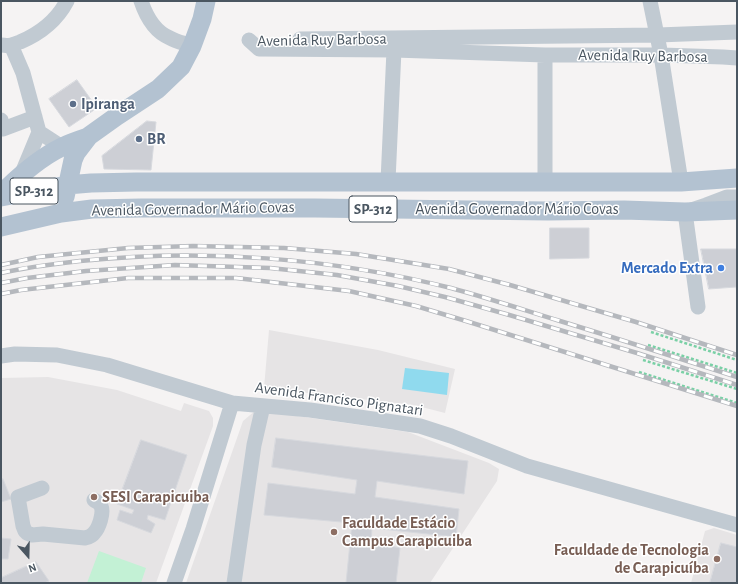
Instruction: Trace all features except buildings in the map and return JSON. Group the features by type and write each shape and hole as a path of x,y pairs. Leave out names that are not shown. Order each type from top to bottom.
{"main road":[{"path":"1,196 22,173 48,155 89,136 158,90 181,67 192,46 202,19 206,1"},
{"path":"61,213 73,160 76,153 89,136"},
{"name":"SP-312","path":"681,182 737,178"},
{"name":"Avenida Governador Mário Covas","path":"67,185 136,182 681,182"},
{"name":"SP-312","path":"1,196 67,185"},
{"name":"Avenida Governador Mário Covas","path":"61,213 92,209 141,208 315,208 548,211 624,210 685,212"},
{"name":"SP-312","path":"685,212 737,210"},
{"name":"SP-312","path":"1,227 61,213"}],"street":[{"path":"22,173 39,132 23,73 6,45 29,38 44,28 57,16 67,1"},
{"path":"141,1 147,16 153,25 169,38 192,46"},
{"path":"650,1 658,35 681,182"},
{"name":"Avenida Ruy Barbosa","path":"737,32 658,35 249,40 258,49 661,55 737,58"},
{"path":"388,181 394,50"},
{"path":"545,54 545,182"},
{"path":"1,120 3,129 35,117"},
{"path":"39,132 62,148"},
{"path":"717,180 737,181"},
{"path":"698,307 685,212 727,196 737,197"},
{"name":"Avenida Francisco Pignatari","path":"1,356 15,354 57,355 106,365 232,403 318,411 420,426 527,466 737,525"},
{"path":"174,583 193,529 232,403"},
{"path":"234,583 254,445 263,406"},
{"path":"42,488 18,497 23,526 25,531 32,535 43,534 86,538 90,537 95,532 102,515 102,508 100,504 94,500"}],"path":[{"path":"651,332 737,360"},
{"path":"648,344 737,373"},
{"path":"643,360 737,389"},
{"path":"639,372 737,403"}],"shaded area":[{"path":"269,330 378,350 455,369 445,413 414,405 264,388"},
{"name":"SESI Carapicuiba","path":"48,377 117,390 181,411 184,403 209,411 213,418 213,426 156,583 1,583 1,378"},
{"name":"Faculdade Estácio Campus Carapicuiba","path":"256,410 408,432 489,463 499,469 497,481 430,583 186,583 243,421"},
{"name":"Faculdade de Tecnologia de Carapicuíba","path":"714,528 737,535 737,583 691,583 705,531"}],"green space":[{"path":"99,551 146,568 141,583 87,583"}],"water":[{"path":"405,368 449,373 447,395 402,389"}],"railway":[{"path":"1,265 38,257 128,248 193,246 284,248 356,254 449,269 510,285 636,322 737,355"},
{"path":"1,273 30,267 80,261 126,257 173,256 267,258 360,269 465,292 737,377"},
{"path":"1,283 27,278 86,271 175,265 270,268 337,275 398,286 445,297 637,353 737,385"},
{"path":"1,294 21,290 128,278 236,278 349,291 416,306 737,406"}],"place":[{"name":"Ipiranga","path":"73,104"},
{"name":"BR","path":"139,139"},
{"name":"Mercado Extra","path":"721,268"},
{"name":"SESI Carapicuiba","path":"94,497"},
{"name":"Faculdade Estácio Campus Carapicuiba","path":"334,532"},
{"name":"Faculdade de Tecnologia de Carapicuíba","path":"717,559"}]}
